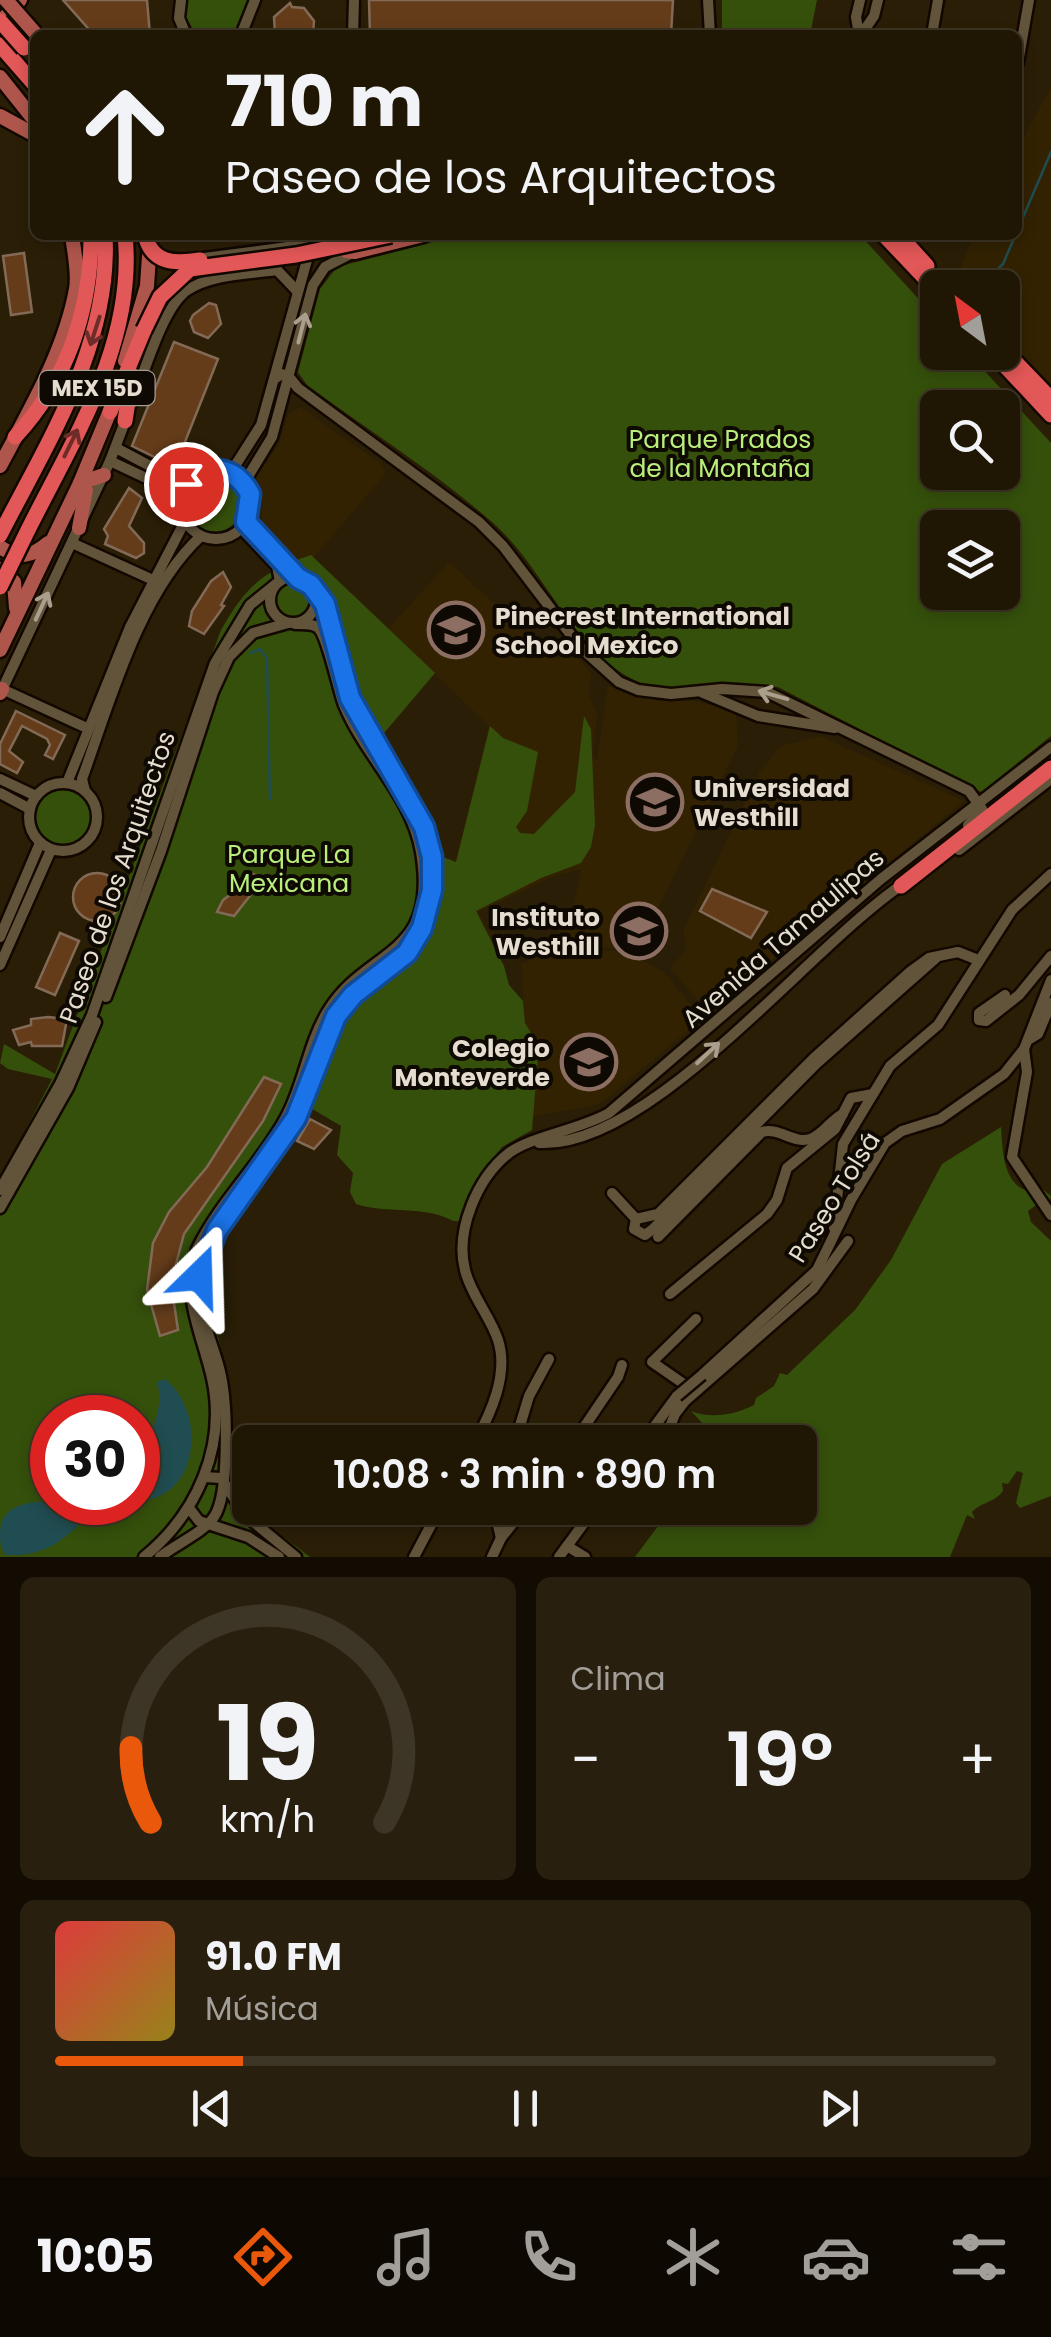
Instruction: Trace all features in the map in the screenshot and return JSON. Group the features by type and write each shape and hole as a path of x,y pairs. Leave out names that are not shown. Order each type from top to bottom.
{"highway":[{"path":"0,22 30,54"},
{"path":"0,45 30,80"},
{"path":"16,437 35,416 82,323 91,282 91,240"},
{"name":"MEX 15D","path":"0,535 84,366 106,283 105,240"},
{"name":"MEX 15D","path":"0,587 113,349 126,296 126,240"},
{"path":"151,240 155,254 166,262 179,263 332,240"},
{"path":"118,417 137,348 160,297 190,269 370,240"},
{"path":"889,240 920,273"},
{"path":"904,240 931,270"},
{"path":"1020,368 1040,390 1051,415"},
{"path":"1015,370 1051,399"},
{"path":"901,886 1051,768"}],"main road":[{"path":"6,0 32,30"},
{"path":"0,22 20,0"},
{"path":"1,77 30,115"},
{"path":"0,116 30,132"},
{"path":"0,466 54,356 77,286 72,240"},
{"path":"79,528 84,482 93,453 118,417 147,286 149,240"},
{"path":"332,240 349,254 404,240"},
{"path":"1040,390 1036,407 1051,425"},
{"path":"0,650 84,482 107,468"},
{"path":"0,547 25,556 38,552 56,535"},
{"path":"0,569 14,582 18,594 15,619"}],"street":[{"path":"180,0 179,18 184,30"},
{"path":"243,30 254,0"},
{"path":"354,0 354,30"},
{"path":"708,0 710,30"},
{"path":"859,30 856,17 860,0"},
{"path":"864,30 874,16 878,0"},
{"path":"933,30 938,0"},
{"path":"1022,40 1029,0"},
{"path":"153,240 163,252 182,260 277,248 299,240"},
{"path":"67,783 130,627 178,541 185,521 184,490 204,471 235,466 262,425 312,240"},
{"path":"89,729 1,692 116,448 118,417 170,312 185,292 214,280 277,270 287,260 286,254 277,248"},
{"path":"244,483 272,437 313,285 325,267 349,254"},
{"path":"277,270 297,290"},
{"path":"274,379 282,374 289,377 298,388 479,522 503,546 601,670 638,690 672,694 768,692 969,792 980,804 980,814 911,870 901,886"},
{"path":"116,448 184,490"},
{"path":"107,468 184,490"},
{"path":"185,521 201,536 226,538 243,525 250,511 244,483 226,470"},
{"path":"243,525 314,591 327,610 340,670 360,729"},
{"path":"144,1557 189,1508 204,1477 214,1438 215,1402 192,1308 196,1268 210,1226 288,1114 336,1008 407,938 419,911 423,885 422,853 413,822 334,679 322,632 312,624 292,624 271,610 270,595 278,582 277,566 243,525"},
{"path":"85,791 67,783 56,784 36,796 30,809 30,828 46,846 72,851 82,846 95,830 97,809 82,779 140,630 160,590 187,549 201,536"},
{"path":"72,542 153,580"},
{"path":"278,582 298,578"},
{"name":"Paseo de los Arquitectos","path":"0,1208 64,1086 131,936 223,647 250,605 278,582"},
{"path":"292,624 313,612 314,591"},
{"name":"Paseo de los Arquitectos","path":"173,795 234,649 253,633 292,624"},
{"path":"698,691 782,723 840,729"},
{"name":"Avenida Tamaulipas","path":"485,1425 501,1370 499,1342 465,1273 462,1250 476,1196 491,1172 508,1154 584,1127 609,1113 814,934 1051,747"},
{"name":"Avenida Tamaulipas","path":"534,1142 588,1137 672,1087 901,886 951,856 1051,779"},
{"path":"0,780 36,796"},
{"path":"0,793 30,809"},
{"path":"0,938 46,846"},
{"path":"0,965 46,846"},
{"path":"834,1236 843,1144 890,1066 938,1025 1012,910 1051,874"},
{"path":"636,1219 658,1214 814,1058 913,974 936,958 958,952 978,960"},
{"path":"1006,995 979,1013 978,1020 986,1021 1018,995 1051,956"},
{"path":"636,1219 634,1230 639,1235 653,1230 816,1064 913,974"},
{"name":"Paseo Tolsá","path":"662,1425 677,1396 817,1270 886,1143 902,1131 966,1104 1004,1074 1025,1044 1051,980"},
{"path":"1049,1209 1012,1157 1028,1072 1025,1044 1038,1034 1051,1003"},
{"path":"659,1072 672,1087"},
{"name":"Paseo de los Arquitectos","path":"0,1190 64,1086"},
{"path":"670,1294 767,1214 777,1200 779,1183 787,1168 821,1143 854,1095 873,1094"},
{"path":"658,1237 762,1132 772,1130 800,1140 810,1139 844,1114"},
{"path":"612,1193 636,1219"},
{"path":"666,1425 695,1392 813,1289 848,1240"},
{"path":"160,1557 208,1525 223,1499 226,1483 223,1390 199,1300 196,1268"},
{"path":"695,1392 652,1362 696,1319"},
{"path":"520,1425 529,1396 549,1359"},
{"path":"586,1425 618,1377 622,1364"},
{"path":"204,1477 216,1476 226,1483 245,1515 296,1557"},
{"path":"189,1508 196,1520 248,1537 279,1557"},
{"path":"414,1557 431,1525"},
{"path":"498,1525 501,1538"},
{"path":"492,1557 511,1525"},
{"path":"559,1557 582,1525"},
{"path":"567,1546 585,1557"}],"shaded area":[{"path":"1051,87 1051,389 1020,358 1020,270 959,270 973,240 1022,240 1022,141"},
{"path":"300,407 380,463 386,473 314,557 298,560 262,525 262,490 256,477 278,446 288,415"},
{"path":"449,562 543,649 559,659 570,649 591,673 589,696 597,713 593,755 597,760 608,686 660,701 694,701 736,711 738,746 657,910 631,947 597,948 564,941 582,869 552,877 478,912 500,953 480,952 443,912 489,726 388,629"},
{"path":"820,736 964,801 708,1012 670,968 687,948 683,931 760,771 781,746"},
{"name":"Colegio Monteverde","path":"559,947 628,952 665,973 702,1019 600,1104 531,1117 521,964"}],"green space":[{"path":"186,0 251,0 237,30 194,30 185,16"},
{"path":"722,0 817,0 811,30 722,30"},
{"name":"Parque Prados de la Montaña","path":"441,240 865,240 920,300 920,370 984,370 1002,390 920,390 920,490 1020,490 1020,409 1051,443 1051,736 981,792 778,687 684,688 634,680 592,648 528,562 492,522 307,385 298,372 320,289 337,267"},
{"path":"214,476 234,484 242,504 234,524 214,532 194,524 186,504 194,484"},
{"name":"Parque La Mexicana","path":"311,555 435,673 379,739 422,806 438,855 456,862 490,726 503,738 538,752 527,811 516,827 520,833 534,834 575,792 584,716 591,729 595,825 591,847 581,863 476,911 504,966 509,985 523,1001 525,1023 539,1046 532,1130 502,1147 486,1167 460,1221 453,1221 430,1213 356,1204 350,1192 353,1173 337,1155 341,1126 309,1107 213,1252 206,1288 227,1373 232,1412 232,1525 268,1525 310,1557 0,1557 0,1179 52,1079 8,1069 0,1063 4,1044 55,1074 221,630 248,591 268,574"},
{"path":"63,790 83,798 91,818 83,838 63,846 43,838 35,818 43,798"},
{"path":"1001,1127 1004,1159 1011,1178 1025,1190 1036,1192 1039,1186 1051,1196 1048,1207 1040,1202 1028,1211 1031,1222 1051,1241 1051,1496 1020,1508 1016,1503 1023,1473 1017,1471 1008,1484 1002,1483 999,1495 972,1512 975,1519 967,1515 950,1557 635,1557 659,1525 817,1525 817,1425 704,1425 691,1411 714,1415 754,1405 756,1398 774,1386 780,1373 787,1375 855,1310 891,1260 942,1164"}],"water":[{"path":"165,1379 178,1394 191,1432 185,1470 174,1486 160,1496 160,1395 157,1382"},
{"path":"30,1503 30,1525 79,1525 41,1551 6,1555 1,1547 2,1522 18,1506"}],"building":[{"path":"63,0 147,0 150,30 90,30"},
{"path":"369,0 673,0 671,30 370,30"},
{"path":"290,3 292,7 304,8 314,21 313,30 275,30 274,17"},
{"path":"24,253 32,312 11,315 3,256"},
{"path":"209,303 216,305 221,324 208,338 194,332 190,321"},
{"path":"174,342 218,359 175,467 132,446"},
{"path":"129,488 142,498 129,526 144,543 144,553 136,558 105,544 108,536 104,529"},
{"path":"223,572 231,587 221,605 224,606 204,634 189,626 192,611 211,581"},
{"path":"16,711 65,735 53,759 45,755 50,745 47,739 22,726 9,751 23,762 17,773 0,764 0,744"},
{"path":"97,873 114,880 121,897 114,914 97,921 80,914 73,897 80,880"},
{"path":"250,873 259,876 253,892 234,916 217,912 223,900 243,885"},
{"path":"712,889 767,912 751,938 700,911"},
{"path":"60,933 79,941 55,995 36,987"},
{"path":"31,1019 67,1019 62,1046 32,1046 31,1042 19,1045 13,1030 31,1025"},
{"path":"264,1077 281,1084 263,1121 184,1234 171,1283 178,1330 160,1336 147,1290 153,1243 169,1212 207,1167"},
{"path":"310,1119 331,1130 314,1149 297,1141"}],"waterway":[{"path":"1022,220 1051,152"},
{"path":"997,270 1013,240"},
{"path":"250,653 260,649 267,659 270,799"}],"place":[{"name":"Pinecrest International School Mexico","path":"456,630"},
{"name":"Universidad Westhill","path":"655,802"},
{"name":"Instituto Westhill","path":"639,931"},
{"name":"Colegio Monteverde","path":"589,1062"}],"route":[{"path":"186,484 204,471 216,469 238,477 250,494 246,522 298,578 311,585 325,604 350,698 421,820 433,869 431,899 418,936 407,953 339,1010 296,1118 217,1230 199,1276"}]}
